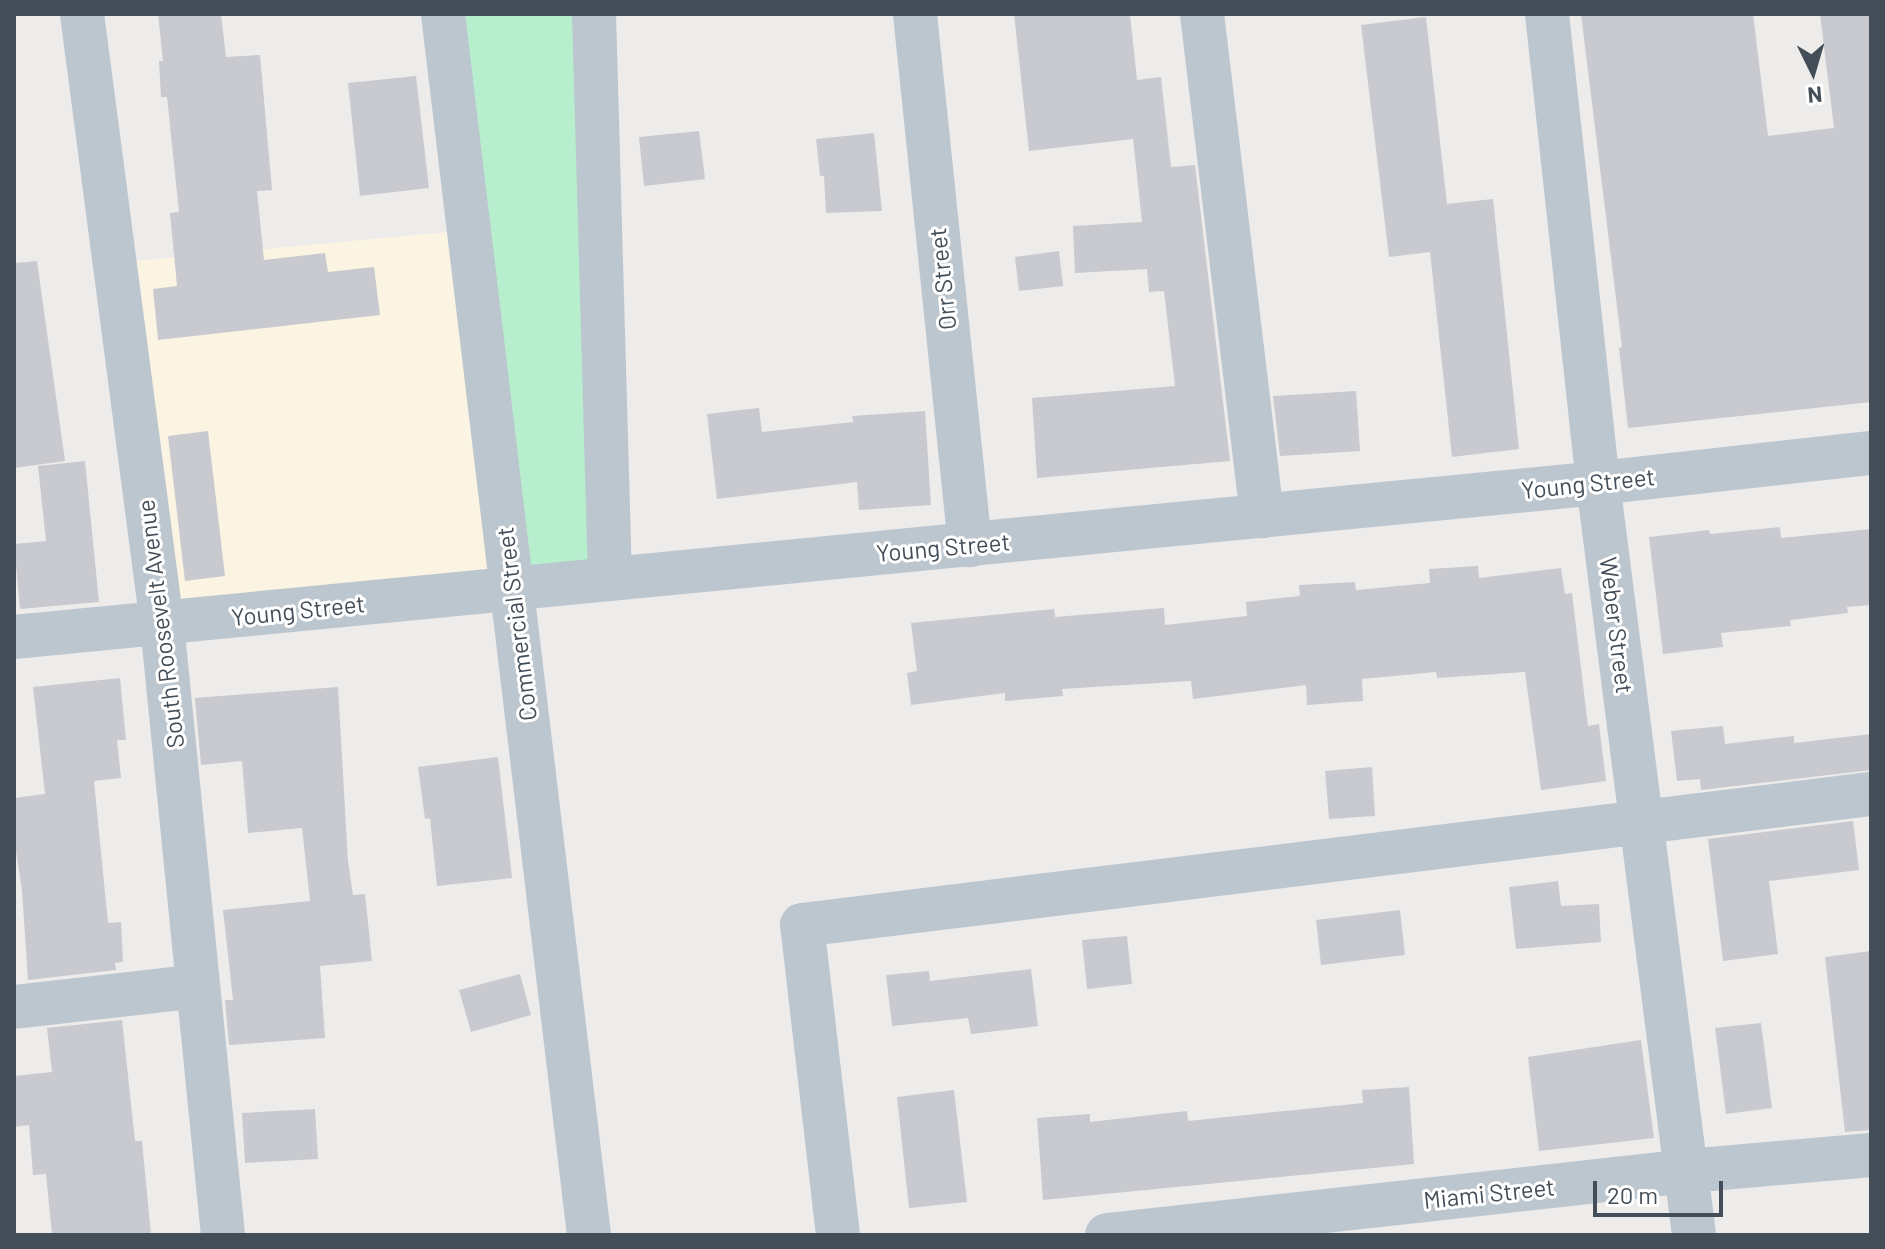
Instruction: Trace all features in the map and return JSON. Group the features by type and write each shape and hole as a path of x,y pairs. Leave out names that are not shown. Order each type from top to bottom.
{"street":[{"name":"South Roosevelt Avenue","path":"82,14 162,624 223,1235"},
{"name":"Commercial Street","path":"443,14 589,1235"},
{"path":"594,14 610,578"},
{"name":"Orr Street","path":"915,14 970,545"},
{"path":"1202,14 1262,516"},
{"name":"Weber Street","path":"1547,14 1598,483 1694,1235"},
{"name":"Young Street","path":"14,637 1598,483 1871,453"},
{"path":"838,1235 802,925 1871,794"},
{"path":"14,1007 198,986"},
{"name":"Miami Street","path":"1107,1235 1688,1171 1871,1155"}],"shaded area":[{"path":"469,230 512,587 162,624 115,263"}],"green space":[{"path":"443,14 594,14 610,578 512,587"}],"building":[{"path":"158,14 221,14 226,57 260,55 272,190 257,191 264,260 325,253 328,272 374,267 380,315 158,340 153,289 177,286 170,213 179,212 167,97 161,97 159,61 163,61"},
{"path":"1014,14 1130,14 1137,80 1161,77 1171,167 1195,165 1230,461 1037,478 1032,398 1175,386 1164,291 1149,292 1147,269 1075,273 1073,226 1142,222 1133,139 1029,151"},
{"path":"1581,14 1753,14 1768,136 1834,128 1820,14 1871,14 1871,402 1628,428 1619,348 1622,347"},
{"path":"1426,17 1447,204 1493,199 1519,449 1452,457 1430,252 1389,257 1361,25"},
{"path":"416,76 429,188 360,196 348,83"},
{"path":"699,131 705,179 644,186 639,137"},
{"path":"874,133 882,211 826,213 824,176 820,176 816,139"},
{"path":"1059,251 1063,286 1019,291 1015,257"},
{"path":"37,261 65,461 14,468 14,263"},
{"path":"1356,391 1360,451 1280,456 1273,396"},
{"path":"759,408 762,432 853,422 852,416 925,411 931,505 859,510 857,482 717,499 707,414"},
{"path":"208,431 225,576 185,581 168,436"},
{"path":"85,461 99,602 20,609 14,544 46,541 38,466"},
{"path":"1780,527 1781,538 1871,529 1871,605 1847,607 1848,613 1790,620 1791,626 1721,633 1723,647 1663,654 1649,537 1709,530 1710,534"},
{"path":"1478,566 1479,578 1561,568 1565,594 1572,593 1588,726 1599,724 1606,781 1541,790 1525,672 1437,678 1436,672 1362,679 1363,701 1307,705 1306,685 1193,699 1191,681 1062,689 1063,696 1005,701 1005,693 911,705 907,673 917,671 911,623 1054,609 1055,617 1164,608 1165,625 1247,616 1246,602 1300,596 1299,585 1355,582 1356,590 1430,583 1429,569"},
{"path":"120,678 126,740 117,740 121,778 94,781 108,923 121,922 123,962 115,963 116,970 28,980 22,891 14,838 14,798 45,794 33,687"},
{"path":"338,687 348,861 353,895 365,894 372,961 320,966 325,1038 229,1045 225,1000 233,1000 223,910 310,901 302,828 248,833 242,761 201,765 195,698"},
{"path":"1723,726 1725,744 1794,736 1794,743 1871,734 1871,770 1701,790 1700,779 1677,781 1671,731"},
{"path":"498,757 512,878 437,886 430,818 425,819 418,767"},
{"path":"1372,767 1375,816 1329,819 1325,771"},
{"path":"1853,821 1859,870 1769,881 1778,954 1723,961 1708,839"},
{"path":"1558,881 1561,906 1599,904 1601,942 1516,949 1509,887"},
{"path":"1400,910 1405,955 1321,965 1316,920"},
{"path":"1127,936 1132,984 1087,989 1082,940"},
{"path":"1871,951 1871,1130 1845,1132 1825,957"},
{"path":"1031,969 1038,1026 971,1034 968,1018 892,1026 886,975 929,971 930,981"},
{"path":"520,974 531,1015 471,1032 459,990"},
{"path":"122,1020 135,1141 142,1141 151,1235 52,1235 46,1174 33,1175 29,1125 14,1127 14,1076 52,1072 47,1028"},
{"path":"1761,1023 1772,1108 1726,1114 1715,1028"},
{"path":"1641,1040 1654,1138 1539,1151 1528,1057"},
{"path":"1409,1087 1414,1164 1043,1200 1037,1118 1090,1114 1090,1122 1187,1111 1188,1121 1363,1103 1362,1090"},
{"path":"954,1090 967,1202 909,1208 897,1097"},
{"path":"315,1109 318,1159 245,1163 242,1113"}]}
